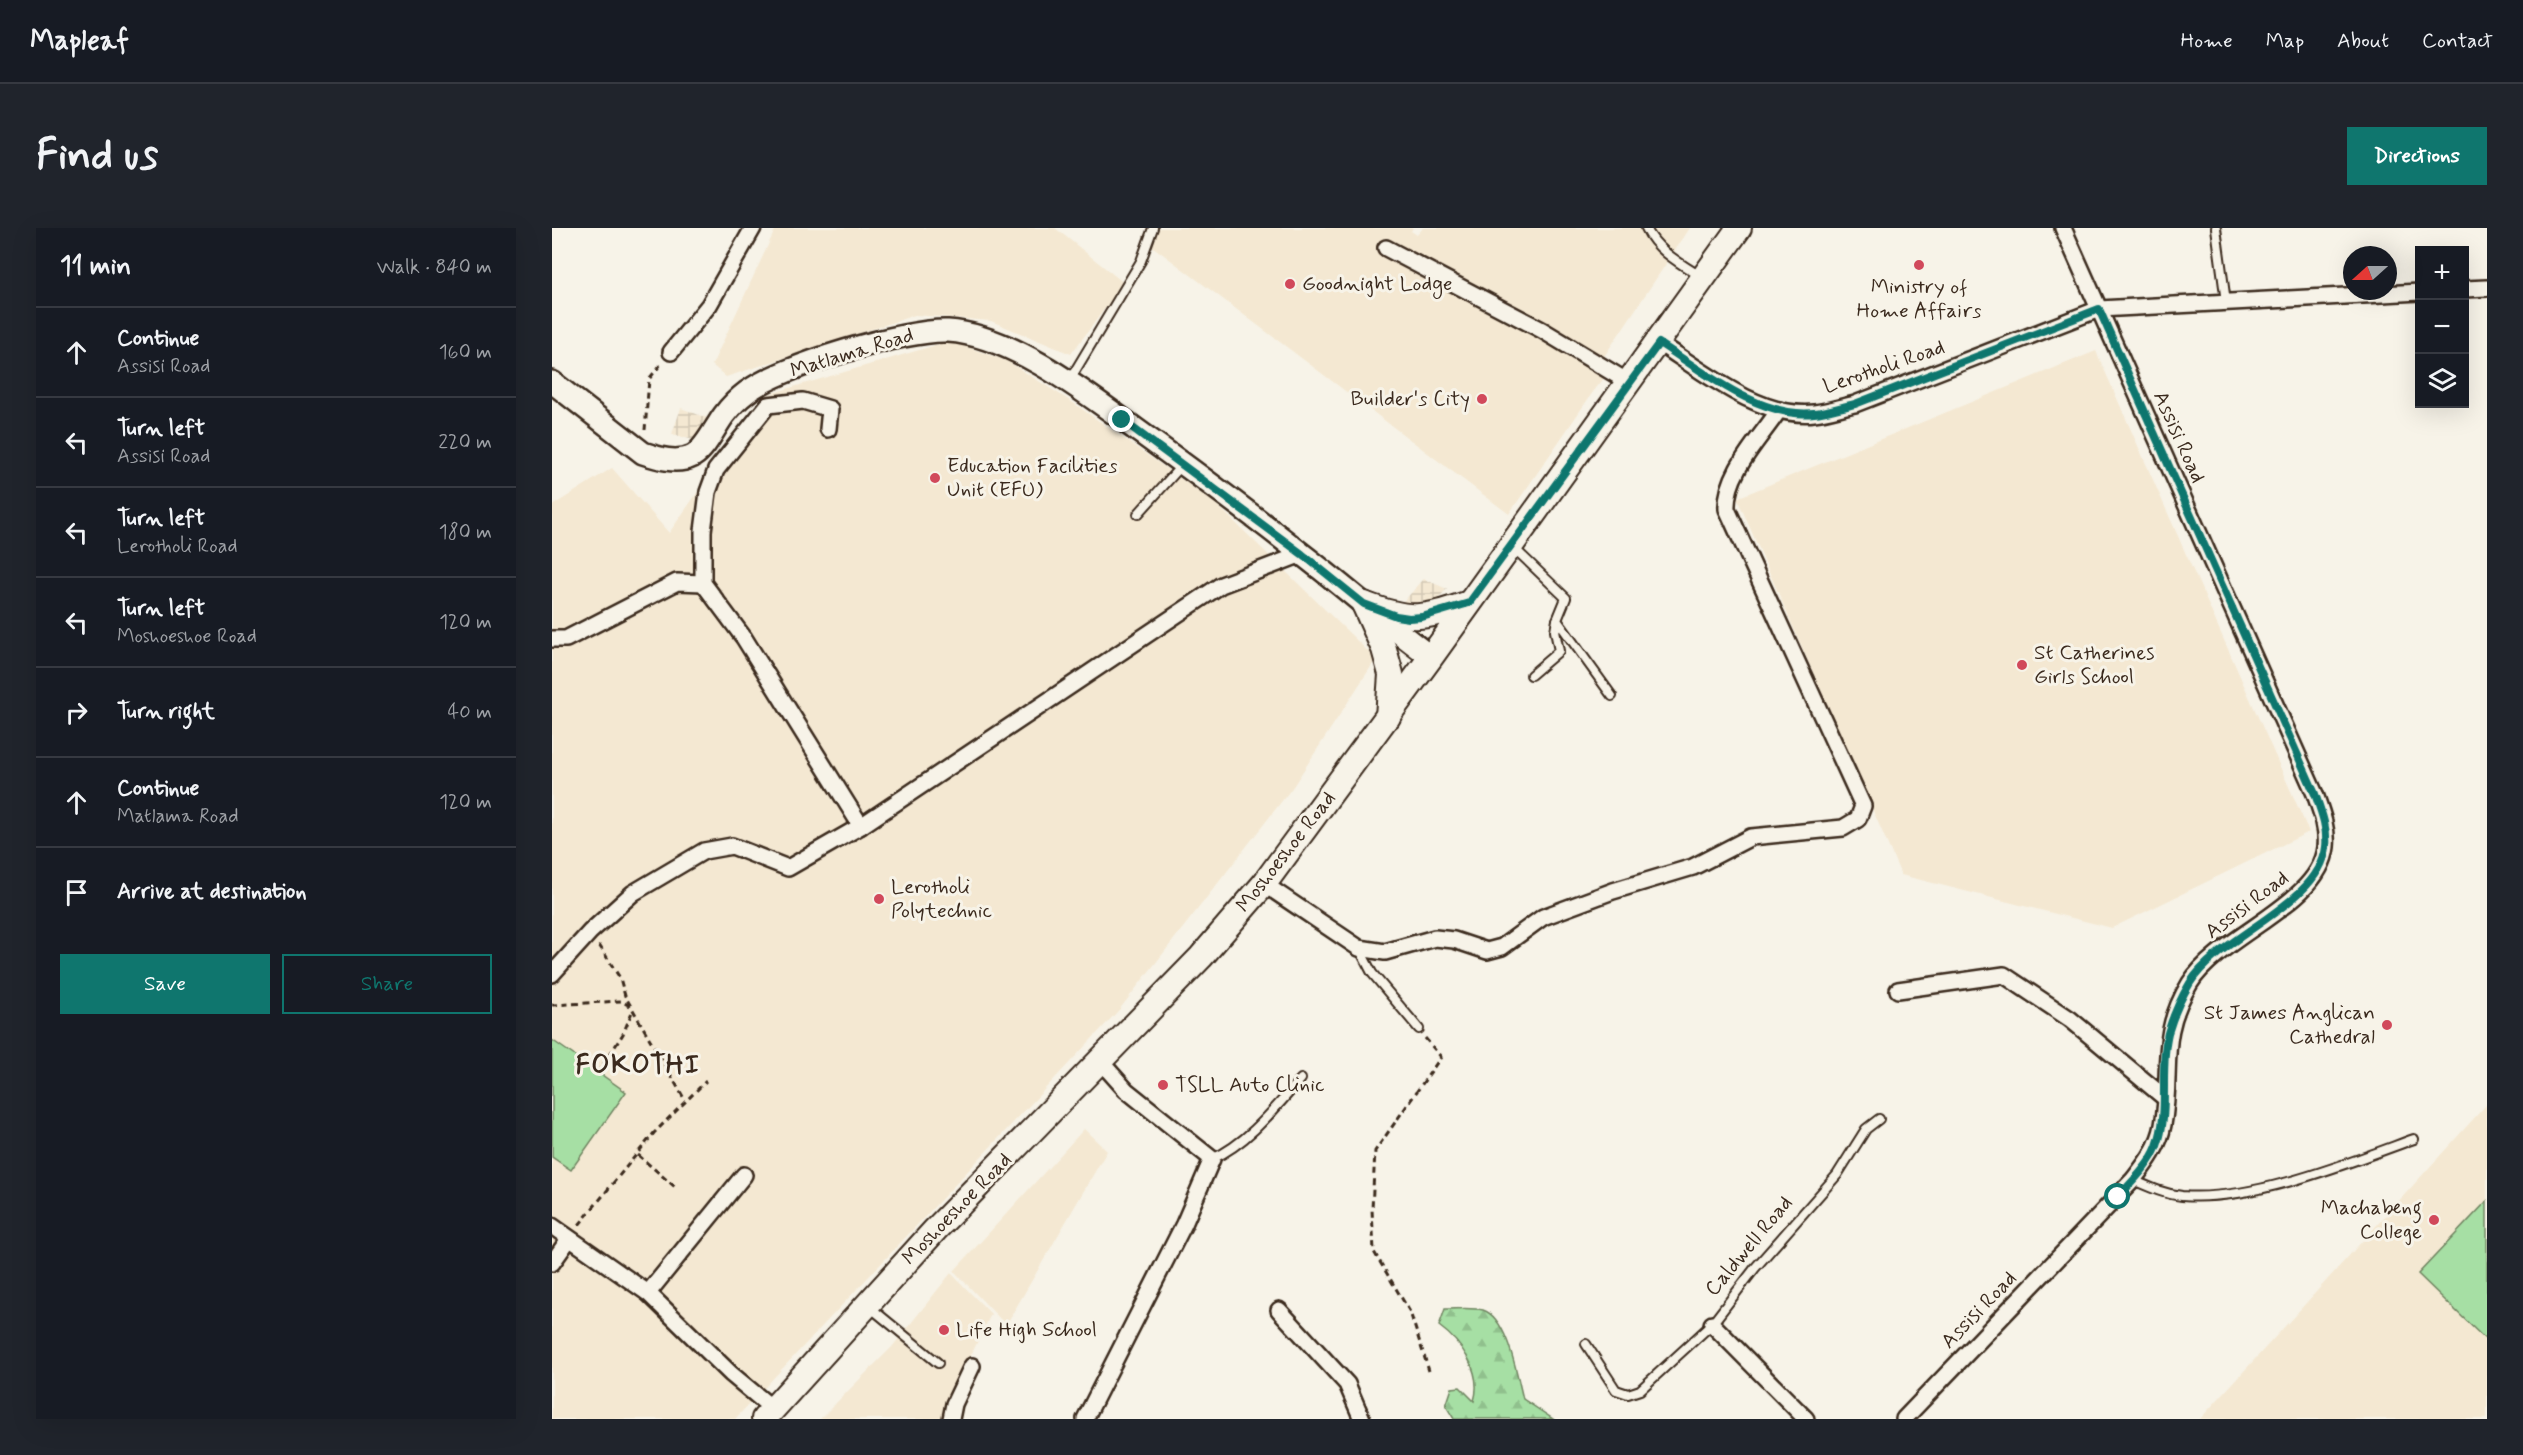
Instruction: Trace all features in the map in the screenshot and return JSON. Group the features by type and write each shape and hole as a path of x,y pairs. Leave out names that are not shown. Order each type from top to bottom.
{"main road":[{"name":"Moshoeshoe Road","path":"768,1414 935,1230 1202,957 1263,884 1388,717 1628,382 1659,343 1739,228"},
{"path":"1364,604 1396,616 1409,618 1422,617 1469,603"},
{"path":"1364,604 1384,649 1391,674 1388,717"}],"street":[{"path":"671,352 709,305 753,228"},
{"name":"Assisi Road","path":"1904,1419 2133,1180 2156,1149 2163,1125 2168,1035 2177,1008 2191,982 2210,959 2306,888 2319,870 2326,848 2325,830 2315,794 2062,228"},
{"path":"1386,248 1542,330 1628,382"},
{"path":"2469,289 2487,288"},
{"name":"Lerotholi Road","path":"1659,343 1742,396 1779,410 1812,414 1855,404 2099,309 2415,292"},
{"name":"Matlama Road","path":"552,382 643,453 660,459 678,460 694,455 725,412 748,391 788,371 891,337 922,332 950,331 984,339 1044,366 1068,382 1183,464 1302,554 1431,657"},
{"path":"828,429 830,409 803,401 768,405 735,444 716,470 708,492 703,531 704,583 744,638 861,826"},
{"path":"1263,884 1359,948 1385,951 1435,938 1454,940 1487,951 1502,947 1543,917 1613,891 1692,867 1751,837 1843,828 1858,819 1863,806 1726,509 1726,494 1733,478 1779,410"},
{"path":"552,974 590,932 633,893 704,851 732,846 788,868 861,826 1221,585 1302,554"},
{"path":"552,639 566,639 677,582 704,583"},
{"path":"1898,990 2004,975 2070,1019 2165,1098"},
{"path":"1085,1419 1184,1224 1212,1159 1126,1090 1101,1062"},
{"path":"648,1293 744,1174"},
{"path":"552,1226 648,1293 731,1374 768,1414"},
{"path":"552,1263 569,1239"},
{"path":"1279,1310 1347,1384 1362,1419"},
{"name":"Caldwell Road","path":"1712,1324 1806,1419"},
{"path":"951,1419 954,1404 972,1366"}],"lane":[{"path":"1068,382 1141,261 1153,228"},
{"path":"1647,228 1652,237 1674,260 1704,279"},
{"path":"2216,228 2226,303"},
{"path":"1138,514 1183,464"},
{"path":"1511,545 1566,598 1555,630 1559,651 1531,675"},
{"path":"1557,620 1612,696"},
{"path":"1359,948 1372,973 1419,1029"},
{"path":"1212,1159 1222,1154 1268,1117 1301,1079"},
{"name":"Caldwell Road","path":"1712,1324 1755,1268 1837,1175 1866,1129 1879,1119"},
{"path":"2133,1180 2163,1193 2182,1196 2240,1191 2328,1170 2414,1139"},
{"path":"867,1305 938,1363"},
{"path":"1586,1344 1616,1390 1628,1394 1640,1390 1712,1324"}],"path":[{"path":"643,453 649,379 671,352"},
{"path":"590,932 620,978 630,1006 685,1100"},
{"path":"552,1005 621,1001 630,1006"},
{"path":"598,1073 623,1034 633,1011"},
{"path":"1419,1029 1441,1058 1375,1151 1372,1209 1374,1252 1410,1312 1429,1371"},
{"path":"569,1239 654,1133 685,1100 706,1082"},
{"path":"638,1155 675,1187"}],"shaded area":[{"path":"776,228 1055,228 1124,283 1071,354 991,321 915,315 726,377 712,365"},
{"path":"1148,228 1413,228 1411,231 1417,235 1423,228 1690,228 1603,358 1615,365 1593,392 1509,514 1144,240"},
{"name":"Lerotholi Polytechnic","path":"950,341 1007,361 1072,402 1214,502 1376,659 1292,788 1119,1010 735,1419 552,1419 552,506 612,468 669,533 766,395"},
{"name":"St Catherines Girls School","path":"2096,351 2309,832 2112,928 1901,875 1737,498"},
{"path":"681,408 712,420 700,442 672,434"},
{"path":"1424,579 1447,589 1425,612 1402,603"},
{"name":"Machabeng College","path":"2487,1104 2487,1419 2200,1419 2277,1335"},
{"path":"1084,1129 1107,1151 1006,1325 954,1271"},
{"name":"Life High School","path":"951,1273 991,1314 940,1419 820,1419 892,1347"}],"green space":[{"path":"552,1040 626,1092 571,1170 552,1157"},
{"path":"2487,1201 2487,1341 2418,1274"},
{"path":"1445,1309 1478,1309 1492,1315 1499,1324 1510,1349 1523,1399 1553,1419 1454,1419 1446,1406 1452,1388 1460,1387 1474,1401 1476,1390 1473,1369 1468,1359 1455,1340 1439,1326"}],"place":[{"name":"Ministry of Home Affairs","path":"1919,265"},
{"name":"Goodnight Lodge","path":"1290,284"},
{"name":"Builder's City","path":"1482,399"},
{"name":"Education Facilities Unit (EFU)","path":"935,478"},
{"name":"St Catherines Girls School","path":"2022,665"},
{"name":"Lerotholi Polytechnic","path":"879,899"},
{"name":"St James Anglican Cathedral","path":"2387,1025"},
{"name":"TSLL Auto Clinic","path":"1163,1085"},
{"name":"Machabeng College","path":"2434,1220"},
{"name":"Life High School","path":"944,1330"}],"district":[{"name":"FOKOTHI","path":"638,1065"}],"route":[{"path":"1122,420 1302,554 1364,604 1396,616 1422,617 1469,603 1628,382 1659,343 1742,396 1779,410 1812,414 1855,404 2099,309 2315,794 2324,821 2326,848 2319,870 2306,888 2210,959 2191,982 2177,1008 2168,1035 2163,1125 2156,1149 2118,1197"}]}
